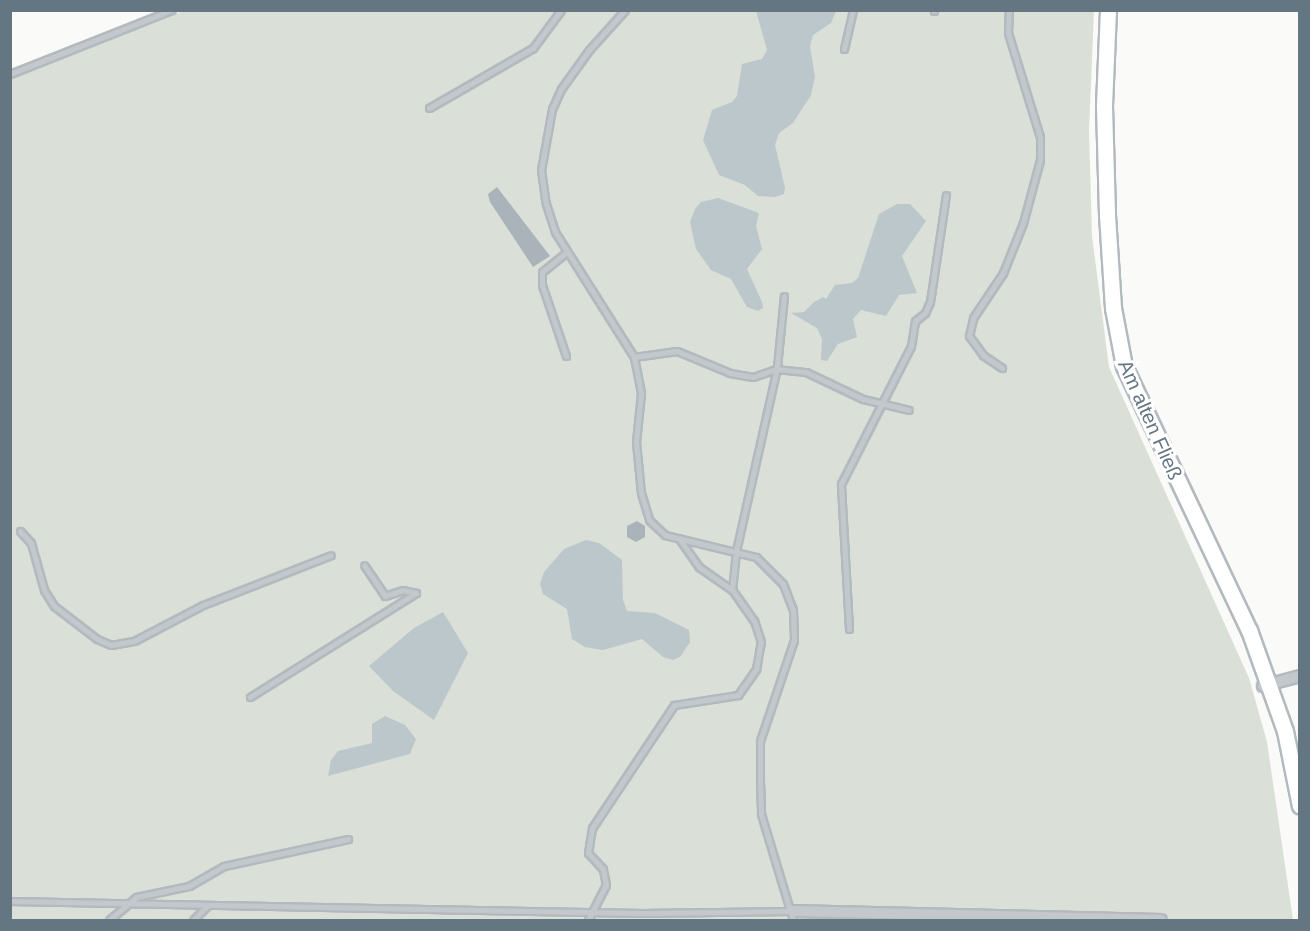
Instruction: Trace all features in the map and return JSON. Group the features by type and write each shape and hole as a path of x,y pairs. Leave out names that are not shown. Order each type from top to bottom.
{"main road":[{"name":"Am alten Fließ","path":"1108,10 1104,106 1107,215 1113,308 1124,366 1249,630 1266,685 1285,731 1299,806"}],"street":[{"path":"1266,685 1299,676"},
{"path":"793,916 1161,921"}],"lane":[{"path":"10,74 172,10"},
{"path":"429,108 533,48 561,10"},
{"path":"10,901 793,916 764,826 759,780 760,741 794,640 793,610 783,584 756,557 665,536 650,519 641,493 636,442 641,393 634,357 567,252 546,204 541,170 552,109 589,50 625,10"},
{"path":"844,49 853,10"},
{"path":"1002,368 983,355 969,336 973,318 1007,263 1023,223 1040,160 1040,137 1008,33 1009,10"},
{"path":"849,629 841,484 879,403 911,346 915,321 925,313 930,302 946,195"},
{"path":"566,356 542,285 542,272 567,252"},
{"path":"732,590 736,551 776,369 784,296"},
{"path":"634,357 677,351 730,373 753,377 776,369 806,372 879,403 909,410"},
{"path":"20,531 31,543 44,590 54,606 97,639 111,645 134,641 202,605 330,555"},
{"path":"588,921 606,885 603,869 588,853 592,828 674,705 738,695 756,669 761,642 754,621 732,590 699,567 679,538"},
{"path":"249,697 416,593 403,590 385,596 364,565"},
{"path":"109,921 136,897 189,886 224,867 348,839"},
{"path":"193,921 208,905"}],"shaded area":[{"path":"183,11 1094,11 1089,130 1092,236 1109,367 1249,678 1267,742 1293,920 11,920 10,78"},
{"path":"756,11 836,11 831,23 813,35 810,46 815,77 811,95 793,123 779,133 775,145 785,188 784,194 775,197 758,196 745,185 719,175 703,140 712,110 732,102 737,96 742,64 762,59 767,50"},
{"path":"718,198 759,213 756,226 762,249 747,269 762,302 763,308 758,311 747,307 731,279 711,270 696,249 690,222 695,209 701,202"},
{"path":"897,204 910,204 926,221 902,256 917,293 899,295 886,316 861,310 853,319 857,337 838,344 827,361 821,360 822,339 817,328 791,313 804,312 814,302 823,297 826,299 835,285 852,283 858,278 879,214"},
{"path":"586,540 599,543 622,560 623,600 627,611 655,613 689,630 690,642 680,657 673,660 663,657 642,639 603,650 585,647 572,639 567,609 543,594 540,584 544,572 564,549"},
{"path":"443,612 468,653 434,720 393,691 369,666 414,628"},
{"path":"385,716 405,725 416,739 410,754 328,776 331,760 338,751 372,743 372,724"}],"building":[{"path":"497,187 550,256 533,267 490,202 488,194"},
{"path":"637,521 645,526 645,537 636,542 627,537 627,526"}]}
